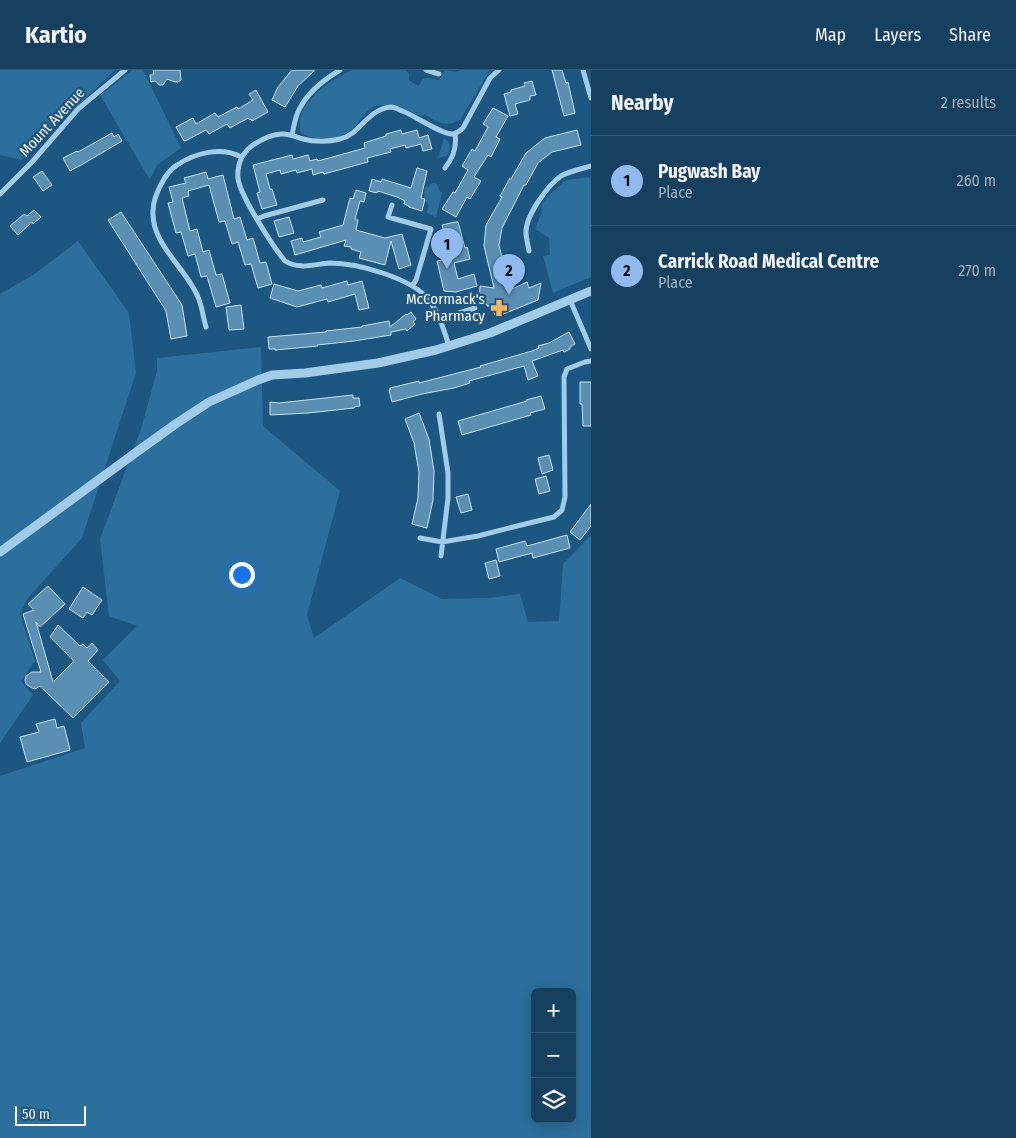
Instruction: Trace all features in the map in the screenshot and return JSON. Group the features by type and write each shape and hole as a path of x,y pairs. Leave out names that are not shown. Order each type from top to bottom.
{"street":[{"name":"Mount Avenue","path":"0,194 32,162 78,109 125,70"},
{"path":"292,135 299,109 306,99 330,76 340,70"},
{"path":"426,70 439,74"},
{"path":"449,346 440,319 429,300 412,286 397,279 349,264 298,266 289,264 280,255 240,188 238,180 239,163 241,157 248,149 269,136 283,134 327,142 343,139 354,133 364,121 377,111 391,107 412,114 434,128 454,134 463,128 490,78 499,70"},
{"path":"583,70 591,98"},
{"path":"445,168 452,159 456,146 454,134"},
{"path":"206,327 198,297 179,266 158,239 152,210 156,194 163,180 175,165 197,155 217,151 231,152 241,157"},
{"path":"529,252 526,232 533,208 560,177 574,170 591,166"},
{"path":"257,219 323,200"},
{"path":"392,205 388,217 431,228 416,280 412,286"},
{"path":"0,552 177,423 209,402 258,380 272,375 305,373 378,363 449,346 490,333 591,291"},
{"path":"570,300 591,349"},
{"path":"440,319 475,308"},
{"path":"420,538 442,542 478,536 554,517 562,510 565,497 564,377 567,370 591,361"},
{"path":"439,414 448,473 448,498 441,556"}],"shaded area":[{"path":"0,70 115,70 21,160 0,155"},
{"path":"133,70 143,70 181,148 157,165 150,180 100,95"},
{"path":"352,70 405,70 409,73 409,80 418,86 423,79 439,80 445,70 456,72 461,70 490,70 460,120 450,124 441,123 424,114 422,116 384,105 370,109 349,132 342,135 321,139 301,133 302,113 307,103 333,80"},
{"path":"444,138 449,144 450,149 446,156 438,158"},
{"path":"591,177 591,277 553,293 543,256 550,255 549,238 535,229 543,209 540,207 548,196 566,180"},
{"path":"430,184 437,184 442,193 436,217 427,213 429,206 424,197 426,186 429,187"},
{"path":"78,241 129,313 136,373 82,538 28,598 20,614 35,661 21,681 33,695 0,743 0,294 33,275"},
{"path":"261,347 263,426 340,491 307,615 314,638 400,578 442,599 489,598 520,594 528,622 559,621 563,564 591,535 591,1138 0,1138 0,776 85,748 81,723 120,681 103,660 137,626 109,616 100,539 141,429 157,371 157,358"}],"building":[{"path":"153,70 180,70 181,80 175,82 167,79 163,85 159,85 155,81 151,82 150,75 154,74"},
{"path":"292,70 315,70 298,86 285,107 272,100 278,87"},
{"path":"552,70 562,70 566,83 568,82 575,113 564,116"},
{"path":"532,81 536,95 530,96 530,100 515,104 518,114 510,116 504,94 525,86 524,83"},
{"path":"256,90 268,112 252,121 248,118 230,128 227,124 209,134 206,130 184,141 176,127 193,118 196,124 215,113 218,117 237,107 238,109 253,100 249,94"},
{"path":"493,108 508,116 496,137 500,139 491,157 488,155 474,177 481,181 470,199 467,197 456,217 442,209 453,192 455,193 468,170 462,166 472,149 475,151 488,127 483,124"},
{"path":"401,130 402,134 417,130 419,138 428,135 432,149 423,151 421,144 406,148 405,145 390,149 391,152 367,158 368,162 324,174 323,172 313,175 312,169 297,173 296,170 281,174 280,170 266,174 277,205 262,209 257,193 260,192 253,165 292,155 293,159 308,155 310,161 317,159 318,161 365,148 364,143"},
{"path":"577,130 581,145 552,152 538,163 526,185 524,185 502,228 499,245 510,290 527,282 529,288 541,283 538,300 496,317 491,306 479,304 480,286 494,288 484,246 486,225 502,197 500,196 510,178 526,153 545,138"},
{"path":"112,133 114,137 118,134 122,141 70,171 63,158"},
{"path":"417,168 427,171 421,198 425,199 422,211 409,207 404,204 405,201 397,197 378,191 377,193 369,191 372,179 381,182 382,179 411,188"},
{"path":"42,171 52,185 43,191 33,177"},
{"path":"206,172 208,179 223,175 234,219 240,217 247,240 253,238 260,263 266,262 272,284 258,288 251,264 245,265 238,242 232,244 225,221 219,222 209,185 188,191 189,196 182,198 190,231 197,229 203,252 209,250 216,275 222,274 230,303 216,307 207,276 201,277 195,254 188,256 181,232 176,233 168,203 173,202 169,187 186,183 184,178"},
{"path":"356,190 366,193 364,202 360,201 355,219 358,220 356,230 385,238 402,234 411,265 399,269 391,241 385,265 359,258 361,252 344,246 346,240 295,255 291,241 302,238 303,242 321,237 319,232 343,225 350,198 353,199"},
{"path":"34,210 41,217 33,224 32,222 18,235 10,226 24,214 27,216"},
{"path":"121,212 182,305 187,336 171,339 166,311 108,220"},
{"path":"289,217 294,233 279,237 274,221"},
{"path":"458,222 470,259 454,263 458,279 474,274 477,286 456,292 444,291 437,261 447,259 445,254 450,252 442,225"},
{"path":"347,281 348,285 362,281 369,308 359,310 355,294 328,302 327,299 297,307 270,298 274,284 298,291 321,285 322,288"},
{"path":"241,305 244,329 229,330 226,307"},
{"path":"411,312 416,319 413,322 415,324 407,331 406,329 391,332 391,335 318,346 269,349 268,337 326,332 389,321 390,327"},
{"path":"569,332 575,344 564,352 563,350 532,361 538,376 528,380 524,366 469,381 470,383 454,388 392,402 390,388 419,381 419,383 481,367 532,351 539,348 538,346 549,343"},
{"path":"580,382 591,382 591,426 583,426"},
{"path":"353,395 353,398 359,398 360,406 308,413 270,415 270,402 279,403"},
{"path":"541,396 545,409 530,413 531,415 462,435 458,421"},
{"path":"419,413 429,439 434,471 433,500 427,528 412,524 418,498 419,472 414,443 405,419"},
{"path":"549,455 553,470 542,474 538,458"},
{"path":"546,476 550,491 539,494 535,479"},
{"path":"468,494 472,510 461,513 456,497"},
{"path":"591,504 591,526 580,540 570,532"},
{"path":"567,535 570,548 533,558 532,553 499,562 496,549 525,541 527,546"},
{"path":"496,560 500,576 489,579 485,563"},
{"path":"48,586 65,604 40,627 36,622 53,682 74,661 50,637 58,625 80,646 83,644 87,648 92,643 98,650 88,661 109,682 73,718 40,686 35,689 32,688 26,684 25,680 26,676 32,672 41,672 23,614 34,610 28,604"},
{"path":"83,587 102,600 92,615 87,612 83,618 69,609"},
{"path":"55,719 57,728 64,726 70,750 27,762 20,737 39,732 36,724"}],"place":[{"name":"Pugwash Bay","path":"447,269"},
{"name":"Carrick Road Medical Centre","path":"509,295"},
{"name":"McCormack's Pharmacy","path":"499,308"}]}
